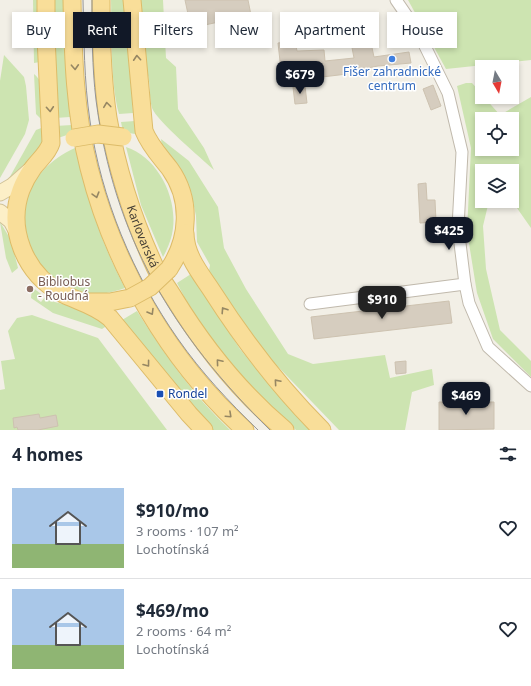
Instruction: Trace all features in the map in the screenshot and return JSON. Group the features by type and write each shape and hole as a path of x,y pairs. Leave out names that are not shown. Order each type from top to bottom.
{"main road":[{"path":"46,0 46,37 52,133 50,146 24,184 18,199 16,213 18,234 25,255 36,272 56,290 98,309 114,323 170,392 204,430"},
{"path":"72,0 76,82 80,124 88,167 115,246 132,282 170,344 225,411 245,430"},
{"name":"Karlovarská","path":"101,0 103,73 108,118 118,164 129,202 142,238 156,269 192,326 217,360 244,390 284,430"},
{"path":"132,0 142,124 148,141 177,180 183,196 186,213 185,244 193,261 245,342 268,372 322,430"},
{"path":"38,162 54,148 74,138 98,134 123,137 146,146 163,161"},
{"path":"75,299 102,303 130,298 150,287 169,269 179,251 185,231"}],"street":[{"path":"396,0 418,32 448,93 462,152 458,227 465,284 470,303 488,346 531,386"},
{"path":"0,193 12,186 38,162"},
{"path":"0,212 11,221 18,234"},
{"path":"310,304 465,284"}],"green space":[{"path":"33,0 40,0 40,12 33,12"},
{"path":"50,0 65,0 66,52 70,117 55,118 52,48 65,48 65,12 51,12"},
{"path":"111,0 126,0 127,12 111,12"},
{"path":"139,0 163,0 164,12 140,12"},
{"path":"408,0 531,0 531,60 519,61 519,60 475,60 475,66 446,69 434,48 457,48 457,12 415,12"},
{"path":"34,48 40,48 40,62 34,63"},
{"path":"112,48 129,48 133,113 119,114 114,87"},
{"path":"143,48 165,48 166,58 176,67 178,109 204,148 214,170 170,130 156,114 152,108 149,82 145,68"},
{"path":"4,55 24,77 29,120 25,134 0,178 0,81"},
{"path":"34,74 41,83 43,95 41,119 36,114"},
{"path":"472,83 475,86 475,104 490,104 497,112 475,112 475,156 519,156 519,112 505,112 531,97 531,228 517,208 519,208 519,164 475,164 475,208 487,208 483,226 486,269 500,330 531,361 531,377 493,339 477,293 467,231 471,148 457,86"},
{"path":"135,121 135,134 123,132 121,122"},
{"path":"72,125 73,133 58,138 55,126"},
{"path":"44,127 43,143 24,168 7,182 36,130"},
{"path":"161,139 189,161 218,207 224,248 246,289 288,354 313,364 385,355 390,378 432,369 434,385 412,392 405,430 339,430 262,350 209,271 210,265 197,242 196,216 191,192 180,169 162,147"},
{"path":"126,147 147,159 163,179 168,191 172,203 173,228 170,243 163,257 141,205"},
{"path":"75,148 84,184 102,237 116,271 125,288 95,294 71,289 58,282 38,262 27,235 25,206 31,187 50,164 58,157"},
{"path":"0,222 11,240 18,268 12,273 6,258"},
{"path":"191,274 240,349 277,394 311,430 296,430 229,362 201,324 177,283"},
{"path":"32,287 41,294 37,299 41,302 45,297 51,301 82,309 108,325 102,329 53,313 31,298"},
{"path":"137,311 180,374 216,417 230,430 212,430 145,351 122,320"},
{"path":"32,315 98,338 167,430 0,430 0,390 5,389 1,361 15,359 8,331 17,318"}],"building":[{"path":"185,0 248,0 250,12 215,12 215,23 207,25 207,12 188,12"},
{"path":"278,43 280,43 280,48 296,48 297,51 324,50 325,61 354,58 352,48 372,48 374,57 409,52 411,63 378,66 347,72 347,74 314,78 313,67 281,70"},
{"path":"433,85 441,106 431,110 423,89"},
{"path":"305,86 307,103 295,104 293,87"},
{"path":"426,183 427,200 435,200 436,222 420,223 418,184"},
{"path":"449,301 452,323 314,339 311,317"},
{"path":"406,361 406,373 396,374 395,362"},
{"path":"439,402 494,402 494,429 439,430"},
{"path":"39,414 40,418 56,415 58,426 38,430 18,430 17,427 14,428 13,418"}],"tram line":[{"path":"83,0 85,76 90,121 102,179 121,235 147,289 178,339 196,363 236,409 258,430"},
{"path":"92,0 93,63 96,100 105,150 117,196 133,239 153,280 177,320 204,357 235,394 270,430"}],"place":[{"name":"Fišer zahradnické centrum","path":"392,59"},
{"name":"Bibliobus - Roudná","path":"30,289"},
{"name":"Rondel","path":"160,394"}]}
